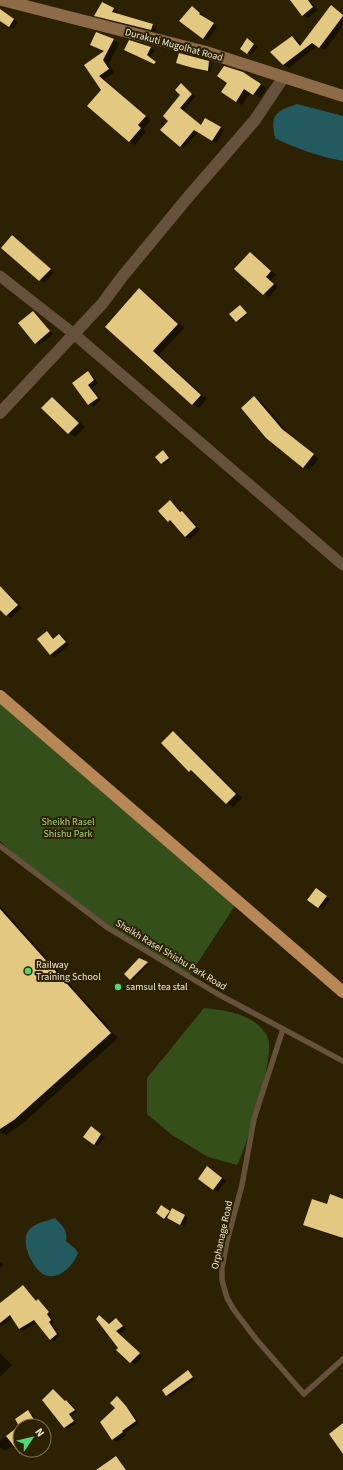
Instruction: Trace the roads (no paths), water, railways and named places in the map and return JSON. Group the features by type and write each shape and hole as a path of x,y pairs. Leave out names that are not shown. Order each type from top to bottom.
{"highway":[{"path":"0,696 343,992"}],"main road":[{"name":"Durakuti Mugolhat Road","path":"2,0 206,52 283,78 342,94"}],"street":[{"path":"0,413 102,304 122,277 189,196 255,120 283,78"},
{"path":"0,276 74,334 343,565"}],"lane":[{"name":"Sheikh Rasel Shishu Park Road","path":"0,846 108,928 216,993 343,1062"},
{"name":"Orphanage Road","path":"283,1029 254,1119 242,1185 227,1241 222,1268 222,1280 227,1298 234,1310 256,1339 304,1394 343,1359"}],"water":[{"path":"297,104 343,116 343,161 308,152 275,138 273,124 276,115 284,109"},
{"path":"55,1218 66,1233 66,1241 78,1253 66,1270 56,1276 51,1276 40,1272 32,1261 27,1248 26,1235 34,1226 41,1222"}],"place":[{"name":"Railway Training School","path":"28,971"},
{"name":"samsul tea stal","path":"118,987"}],"park label":[{"name":"Sheikh Rasel Shishu Park","path":"68,828"}]}
